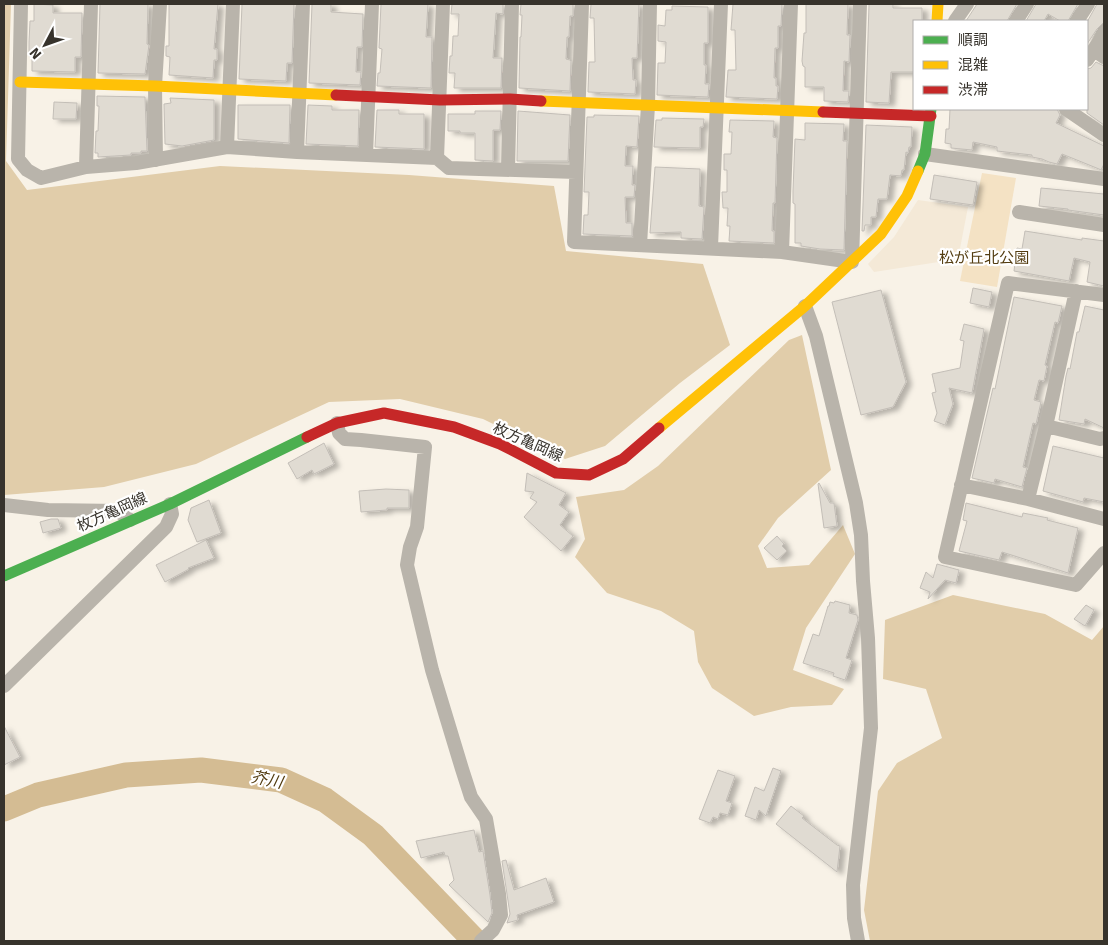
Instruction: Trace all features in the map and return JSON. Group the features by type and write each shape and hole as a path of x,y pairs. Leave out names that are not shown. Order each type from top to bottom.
{"main road":[{"path":"937,20 938,4"},
{"path":"20,82 155,86 440,100 510,99 856,114 931,112"},
{"name":"枚方亀岡線","path":"4,576 170,504 337,423 384,414 454,427 500,444 556,473 589,475 623,459 805,306 881,234 907,196 926,154 931,112"}],"street":[{"path":"21,4 18,159 27,170 41,178 86,167 156,160 227,147 437,158 449,168 576,172"},
{"path":"86,167 91,4"},
{"path":"156,160 155,86 160,4"},
{"path":"227,147 233,4"},
{"path":"297,152 303,4"},
{"path":"366,155 372,4"},
{"path":"437,158 443,4"},
{"path":"508,169 512,4"},
{"path":"582,4 574,242 782,252 852,262 860,4"},
{"path":"640,245 648,105 650,4"},
{"path":"711,248 722,4"},
{"path":"782,252 791,4"},
{"path":"956,20 967,4"},
{"path":"1017,20 1028,4"},
{"path":"1078,20 1088,4"},
{"path":"1095,56 1104,34"},
{"path":"1067,110 1104,135"},
{"path":"926,154 1104,179"},
{"path":"1019,212 1104,225"},
{"path":"1104,295 1008,283 945,557 1076,585 1104,552"},
{"path":"1028,499 1076,291"},
{"path":"805,306 816,336 856,503 861,535 868,638 871,728 854,886 854,918 858,941"},
{"path":"337,423 339,433 345,439 425,447 417,527 410,547 408,565 432,670 462,769 471,797 486,819 501,915 493,930 481,941"},
{"path":"1046,426 1100,439 1104,438"},
{"path":"960,486 1028,499 1104,519"},
{"path":"4,686 166,527 172,514 170,504"},
{"path":"4,505 48,510 118,511 130,520"}],"shaded area":[{"path":"4,4 11,4 6,161 27,190 220,166 409,175 554,186 566,251 703,264 730,345 680,383 605,446 565,459 483,419 400,399 329,402 196,464 104,487 4,495"},
{"path":"918,200 968,207 958,259 874,272 868,264 894,237"},
{"path":"802,335 831,470 778,518 758,546 767,568 809,565 843,525 855,554 806,628 793,670 844,689 832,705 791,707 754,716 712,688 698,662 694,631 661,611 607,593 575,557 585,539 576,497 624,490 658,466 789,340"},
{"path":"953,595 1045,614 1092,640 1104,626 1104,941 870,941 864,910 878,791 897,763 942,738 926,689 883,679 885,620"}],"green space":[{"name":"松が丘北公園","path":"982,173 1016,178 997,287 960,281"}],"building":[{"path":"34,4 53,5 53,13 82,13 81,57 75,57 75,72 32,71 32,56 29,56 29,42 30,21 34,21"},
{"path":"100,4 148,4 147,44 149,45 145,74 98,73"},
{"path":"169,4 218,4 214,49 217,49 217,60 214,60 213,78 169,75 170,57 166,56 166,46 169,46"},
{"path":"242,4 294,4 292,63 287,63 286,81 239,79"},
{"path":"312,4 331,4 331,12 363,14 362,47 357,47 356,72 361,72 360,85 309,83"},
{"path":"381,4 428,4 426,37 432,37 431,88 377,86 382,49 379,48"},
{"path":"452,4 503,4 503,14 496,13 493,58 502,58 501,88 454,88 455,73 449,73 450,56 452,56 453,36 458,36 459,14 451,14"},
{"path":"521,4 573,4 573,16 570,16 569,37 567,37 566,59 571,61 570,91 519,88"},
{"path":"591,4 639,4 637,58 632,58 633,80 636,80 635,94 588,92 589,62 595,62 594,18 590,18"},
{"path":"733,4 782,4 781,26 778,26 778,48 775,48 774,78 776,78 776,86 778,86 777,99 726,97 728,70 736,70 735,30 731,30"},
{"path":"806,4 848,4 847,35 850,35 849,62 844,61 843,91 849,91 848,102 824,101 824,87 805,87 805,67 802,61 804,33 806,33"},
{"path":"869,4 893,4 893,8 922,8 922,20 913,20 913,72 891,72 889,103 866,102"},
{"path":"977,4 1017,4 1008,20 967,20"},
{"path":"1036,4 1078,4 1069,20 1058,20 1048,14 1045,20 1027,20"},
{"path":"1097,4 1104,4 1104,22 1088,42 1088,20"},
{"path":"672,6 708,7 708,43 704,43 704,65 706,65 705,84 709,84 708,97 657,95 658,63 665,63 666,42 658,41 658,25 665,26 666,10 672,10"},
{"path":"1096,62 1104,66 1104,125 1087,113 1088,69"},
{"path":"97,96 145,97 147,151 131,153 131,155 98,157 98,153 95,153 99,106 97,106"},
{"path":"170,98 214,100 214,140 182,146 165,144 164,104 171,103"},
{"path":"54,102 77,103 76,119 53,119"},
{"path":"238,105 290,105 289,143 238,139"},
{"path":"308,105 332,106 332,110 359,110 358,146 306,144"},
{"path":"377,110 399,110 399,114 424,114 424,149 375,147"},
{"path":"950,110 1058,110 1060,115 1056,123 1104,146 1104,164 1101,170 1062,154 1057,164 1032,157 1032,155 997,151 997,147 973,142 972,150 951,148 951,144 945,143 946,129 949,129"},
{"path":"475,111 501,111 500,130 493,130 493,161 475,160 475,133 448,131 448,114 475,114"},
{"path":"518,111 570,115 568,161 517,161"},
{"path":"594,115 639,116 637,147 626,146 625,166 633,166 632,185 635,185 634,197 625,197 626,223 632,223 632,236 583,234 584,215 588,215 589,192 584,192 587,117 594,117"},
{"path":"662,118 704,119 703,127 700,127 700,148 654,147 656,120 662,120"},
{"path":"730,120 774,121 773,137 777,138 772,231 774,231 774,243 729,241 730,226 727,226 728,208 723,208 722,192 727,192 727,170 724,170 724,154 731,154 732,132 729,132"},
{"path":"805,123 844,124 843,141 847,141 844,250 820,249 801,246 801,243 795,243 793,191 795,139 805,140"},
{"path":"866,125 912,127 911,147 909,147 908,153 906,152 904,170 902,170 901,176 890,175 887,199 878,199 876,217 871,217 871,225 865,225 864,231 862,231"},
{"path":"655,167 700,169 699,206 704,207 702,239 681,238 681,232 650,233"},
{"path":"934,175 977,182 973,205 930,199"},
{"path":"1041,188 1104,194 1104,215 1039,206"},
{"path":"1025,231 1082,240 1082,238 1104,241 1104,286 1087,282 1090,262 1074,258 1069,281 1014,271 1017,248 1022,249"},
{"path":"973,288 992,292 989,307 970,303"},
{"path":"881,290 906,382 893,407 861,415 832,302"},
{"path":"1014,297 1062,306 1058,323 1055,322 1045,365 1047,366 1044,381 1039,380 1034,400 1041,402 1036,424 1033,423 1023,467 1027,468 1022,487 995,479 994,483 972,478 993,388 995,389"},
{"path":"1085,306 1104,310 1104,428 1085,419 1084,424 1059,420 1066,376 1068,368 1070,369 1077,332 1079,332"},
{"path":"964,324 984,329 972,393 949,388 953,404 945,425 934,421 937,413 932,393 936,392 932,374 960,368 964,341 960,340"},
{"path":"324,443 334,464 314,474 312,470 297,479 288,463"},
{"path":"1053,446 1104,458 1104,502 1084,498 1083,502 1043,491"},
{"path":"527,473 566,493 559,505 569,512 560,525 573,536 561,551 524,517 537,502 530,498 534,492 525,491"},
{"path":"819,483 830,503 834,503 837,526 824,528"},
{"path":"409,490 409,508 387,508 387,510 361,512 359,491"},
{"path":"209,500 221,533 197,542 188,520 191,508"},
{"path":"966,503 1022,517 1023,513 1048,518 1047,520 1078,528 1068,573 1002,552 999,560 959,551 967,521 963,520"},
{"path":"58,519 61,528 43,533 40,522"},
{"path":"777,536 787,551 777,560 764,548"},
{"path":"206,540 214,558 188,568 165,582 156,565"},
{"path":"937,564 959,570 956,583 945,580 928,599 930,592 920,588 926,572 933,578"},
{"path":"835,601 850,605 849,613 857,615 858,620 846,658 852,660 845,680 833,676 834,673 803,663 813,634 819,636 828,606 830,602 834,603"},
{"path":"1086,605 1094,610 1085,626 1074,619"},
{"path":"4,726 20,757 4,765"},
{"path":"773,768 781,771 766,816 759,810 756,820 745,816 755,787 764,791"},
{"path":"718,770 735,776 726,801 732,803 728,815 720,813 718,819 713,817 710,823 699,819"},
{"path":"791,806 804,816 802,818 840,846 837,872 776,824"},
{"path":"474,830 479,852 483,851 490,895 492,913 488,922 449,885 454,880 448,856 445,856 444,852 421,858 416,841"},
{"path":"506,860 514,890 546,878 554,902 517,915 518,920 507,923 510,914 502,861"}],"waterway":[{"name":"芥川","path":"4,809 38,795 126,775 201,770 281,780 325,800 373,835 475,941"}],"traffic: fast":[{"path":"918,171 925,154 931,110"},
{"path":"4,576 170,504 307,437"}],"traffic: slow":[{"path":"937,20 938,4"},
{"path":"20,82 155,86 336,95"},
{"path":"541,101 823,112"},
{"path":"659,428 805,306 881,234 907,196 918,171"}],"traffic: jam":[{"path":"336,95 440,100 510,99 541,101"},
{"path":"823,112 931,116"},
{"path":"307,437 337,423 384,413 454,427 500,444 556,473 589,475 623,459 659,428"}]}
